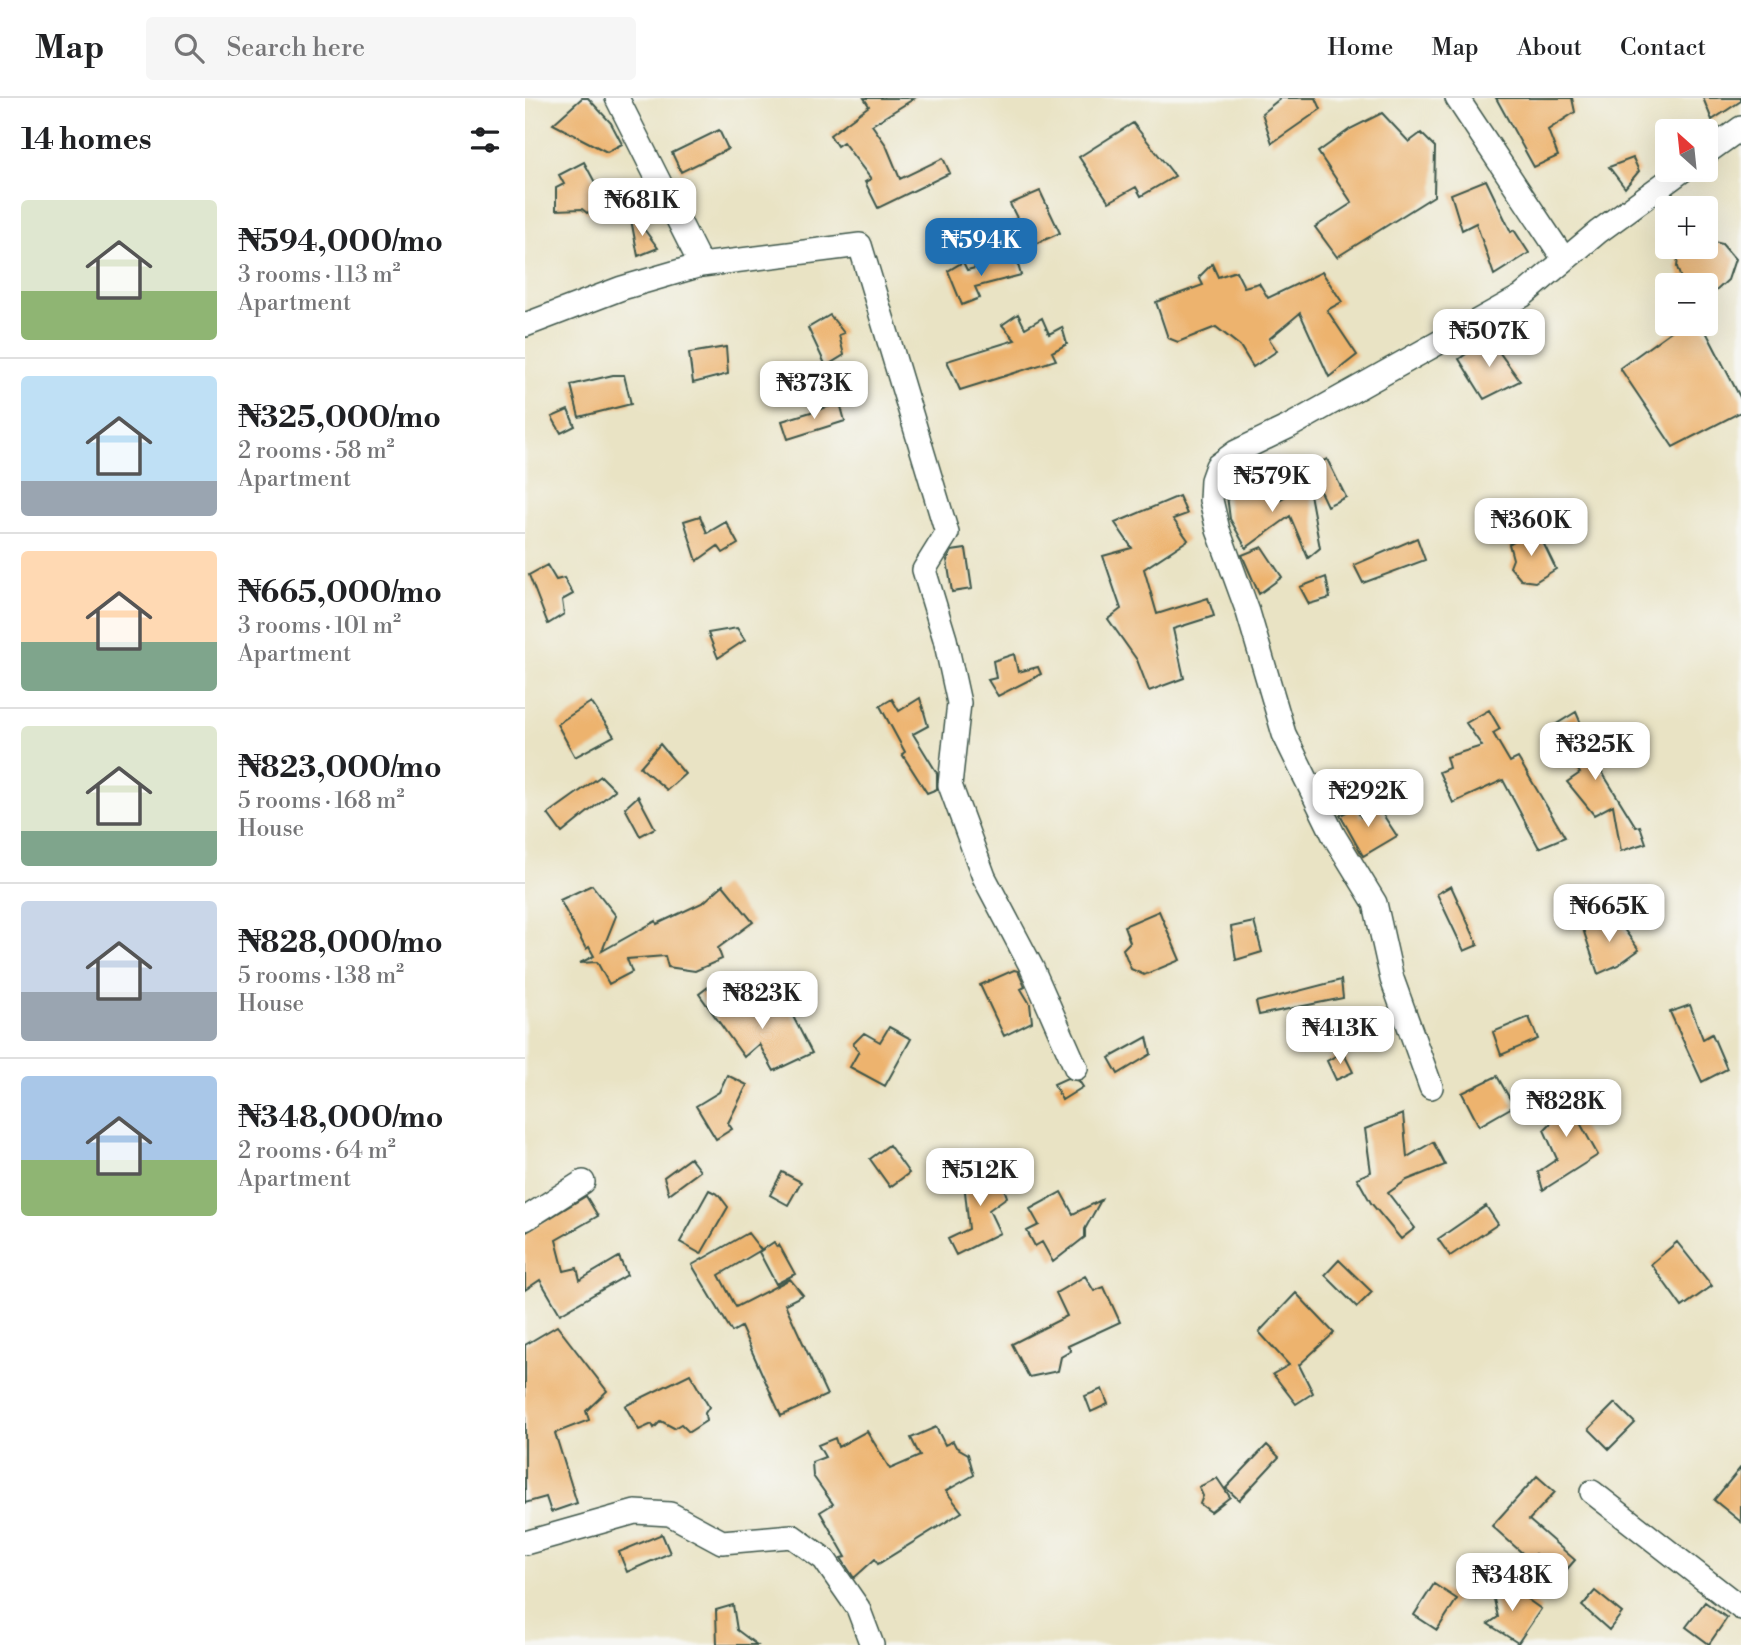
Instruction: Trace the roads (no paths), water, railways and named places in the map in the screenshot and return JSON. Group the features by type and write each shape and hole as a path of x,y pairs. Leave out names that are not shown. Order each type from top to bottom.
{"street":[{"path":"617,98 701,265"},
{"path":"1457,98 1564,259"},
{"path":"1719,144 1741,128"},
{"path":"1431,1087 1392,979 1375,904 1334,836 1284,734 1248,612 1218,530 1211,499 1212,480 1217,466 1227,457 1522,296 1564,259 1667,182"},
{"path":"525,325 622,288 701,265 860,245 947,533 924,570 945,639 959,704 950,785 984,877 1032,968 1076,1068"},
{"path":"525,1219 583,1182"},
{"path":"1592,1492 1741,1608"},
{"path":"525,1543 635,1512 670,1514 722,1542 792,1536 824,1559 858,1608 872,1645"}]}
